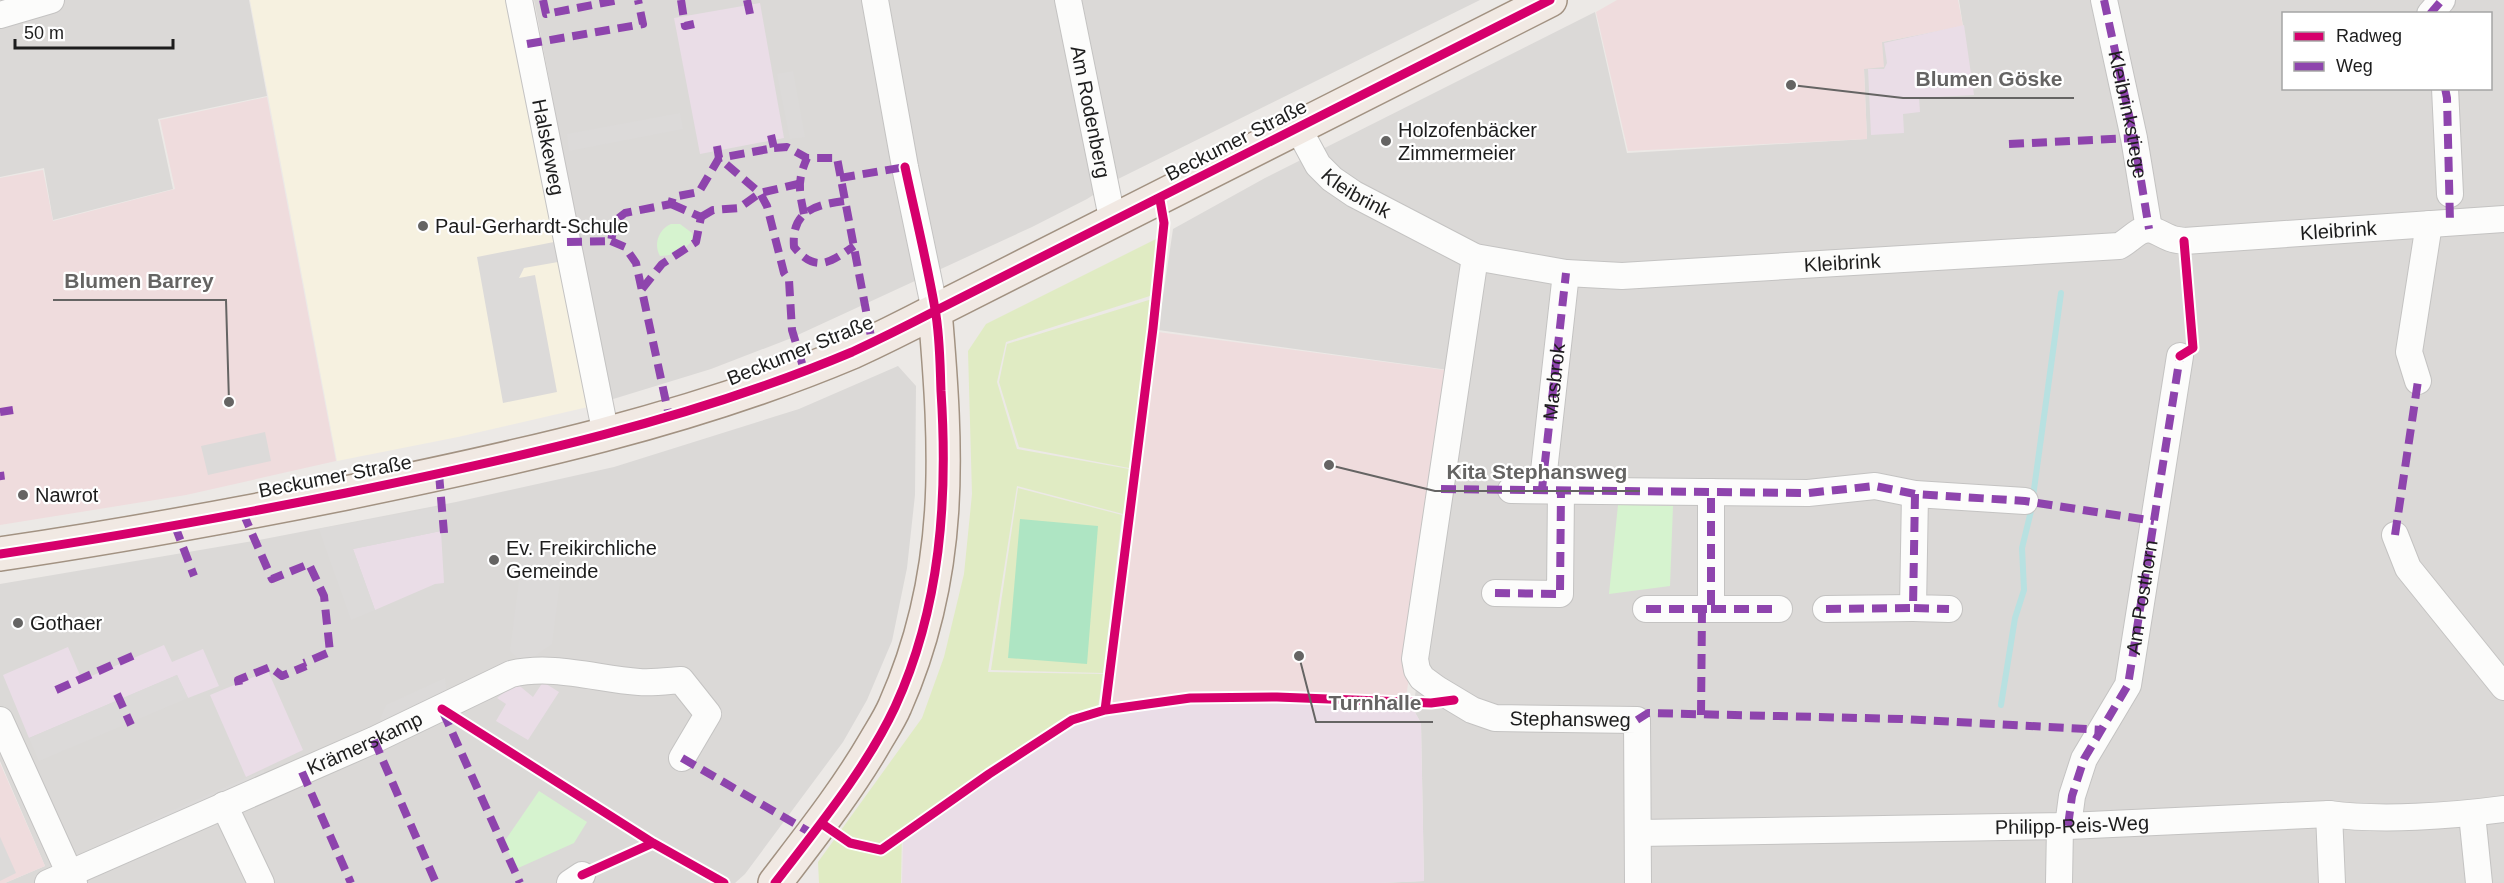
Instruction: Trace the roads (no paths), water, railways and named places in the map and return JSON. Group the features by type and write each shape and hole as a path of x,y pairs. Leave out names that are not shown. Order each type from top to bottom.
{"main road":[{"name":"Beckumer Straße","path":"0,554 100,539 439,474 606,435 741,394 853,351 1113,223 1551,0"},
{"path":"775,883 855,776 895,707 918,644 935,574 944,496 944,430 935,311"}],"street":[{"path":"0,15 51,0"},
{"name":"Halskeweg","path":"519,0 606,435"},
{"path":"875,0 905,167 935,311"},
{"name":"Am Rodenberg","path":"1068,0 1113,223"},
{"name":"Kleibrinkstiege","path":"2104,0 2134,138 2149,229"},
{"path":"2432,12 2442,0"},
{"path":"2445,90 2450,194"},
{"name":"Kleibrink","path":"1298,128 1313,157 1332,179 1354,194 1475,258 1566,273 1622,276 2119,246 2128,242 2139,232 2149,229 2159,231 2171,239 2184,241 2504,219"},
{"path":"2418,381 2409,352 2428,224"},
{"name":"Stephansweg","path":"1475,258 1415,659 1417,670 1422,678 1454,700 1495,718 1637,720 1638,883"},
{"name":"Masbrok","path":"1495,593 1560,594 1551,490 1566,273"},
{"name":"Am Posthorn","path":"2059,883 2064,826 2084,759 2128,685 2180,356"},
{"path":"1511,490 1808,493 1875,486 1915,494 2025,501"},
{"path":"1711,492 1711,609"},
{"path":"1913,608 1915,494"},
{"path":"2395,535 2408,568 2504,687"},
{"path":"1646,609 1779,609"},
{"path":"1826,609 1949,609"},
{"name":"Krämerskamp","path":"64,880 224,805 416,721 511,674 528,670 546,670 641,682 681,680 708,714 681,758"},
{"path":"0,720 64,880"},
{"path":"224,805 261,883"},
{"name":"Philipp-Reis-Weg","path":"1638,833 2064,826 2329,814 2350,817 2472,814 2504,809"},
{"path":"2329,814 2332,883"},
{"path":"2472,814 2479,883"}],"waterway":[{"path":"2001,705 2015,618 2024,590 2022,548 2031,511 2061,293"}],"place":[{"name":"Blumen Göske","path":"1791,85"},
{"name":"Holzofenbäcker Zimmermeier","path":"1386,141"},
{"name":"Paul-Gerhardt-Schule","path":"423,226"},
{"name":"Blumen Barrey","path":"229,402"},
{"name":"Kita Stephansweg","path":"1329,465"},
{"name":"Nawrot","path":"23,495"},
{"name":"Ev. Freikirchliche Gemeinde","path":"494,560"},
{"name":"Gothaer","path":"18,623"},
{"name":"Turnhalle","path":"1299,656"}]}
